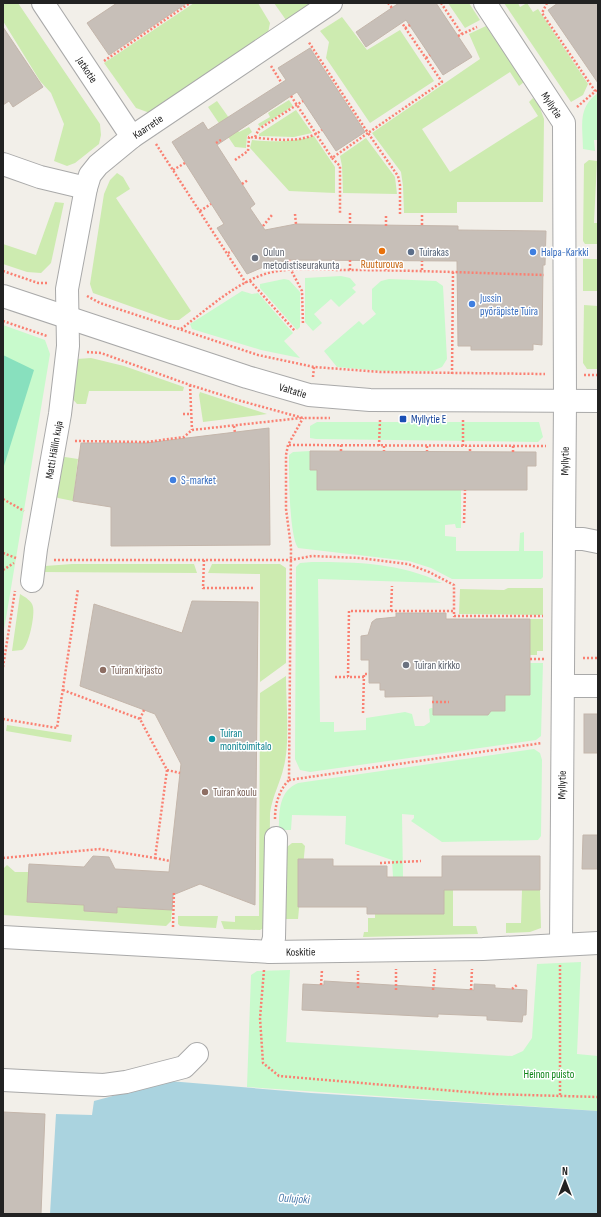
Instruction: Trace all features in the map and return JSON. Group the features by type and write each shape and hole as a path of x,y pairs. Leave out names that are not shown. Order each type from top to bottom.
{"street":[{"name":"Jatkotie","path":"43,3 142,137"},
{"name":"Kaarretie","path":"68,318 67,289 86,188 90,175 98,165 142,137 330,3"},
{"name":"Myllytie","path":"485,3 564,123 565,400 561,944"},
{"path":"3,164 40,177 86,188"},
{"name":"Valtatie","path":"3,296 246,377 309,395 370,400 598,401"},
{"name":"Matti Hällin kuja","path":"25,573 55,441 68,346 68,318"},
{"path":"564,540 598,542"},
{"path":"563,686 598,686"},
{"path":"267,959 274,938 276,838"},
{"name":"Koskitie","path":"3,937 267,959 598,943"},
{"path":"3,1080 104,1085 126,1082 184,1067 197,1054"}],"path":[{"path":"107,59 124,46 190,3"},
{"path":"388,3 392,8"},
{"path":"441,3 462,34"},
{"path":"547,3 542,13 597,90 578,105 564,123"},
{"path":"332,158 442,82 402,23"},
{"path":"405,28 410,25"},
{"path":"305,35 368,133 398,176 400,186 400,214"},
{"path":"426,58 430,55"},
{"path":"267,61 282,82"},
{"path":"291,96 332,158 340,166 340,213"},
{"path":"255,138 259,129 303,101"},
{"path":"235,160 248,151 250,137 275,140 294,139 316,134 322,130"},
{"path":"142,137 173,170 246,283"},
{"path":"216,143 221,140"},
{"path":"173,170 185,163"},
{"path":"242,184 248,180"},
{"path":"200,211 211,204"},
{"path":"350,213 350,225"},
{"path":"295,214 296,224"},
{"path":"386,214 386,226"},
{"path":"263,226 272,215"},
{"path":"422,215 422,226"},
{"path":"228,253 232,251"},
{"path":"289,260 291,270 302,291 302,325"},
{"path":"350,260 350,270"},
{"path":"386,260 386,270"},
{"path":"422,261 422,270"},
{"path":"180,330 215,303 246,283 263,275 291,270 422,270 550,276"},
{"path":"3,271 38,283 48,283 67,289 100,303 258,355 314,367 381,372 538,374"},
{"path":"452,374 453,272"},
{"path":"250,281 295,331"},
{"path":"289,780 291,547 286,508 286,455 288,445 303,418 314,367"},
{"path":"587,375 598,375"},
{"path":"190,385 192,430"},
{"path":"183,414 191,414"},
{"path":"55,441 147,442 184,437 192,430 303,418"},
{"path":"379,446 380,419"},
{"path":"463,420 463,446"},
{"path":"234,426 235,432"},
{"path":"288,445 548,446"},
{"path":"341,445 341,451"},
{"path":"384,446 384,451"},
{"path":"427,446 427,451"},
{"path":"470,446 470,451"},
{"path":"513,446 513,452"},
{"path":"464,523 465,490"},
{"path":"3,498 28,513"},
{"path":"3,553 25,573"},
{"path":"3,570 25,573 204,560 291,560 312,556 360,558 408,564 429,572 454,585 454,616 548,616"},
{"path":"204,560 203,588 255,588"},
{"path":"3,667 4,652 25,573"},
{"path":"391,611 392,586"},
{"path":"3,719 57,728 78,589"},
{"path":"348,677 349,611 454,611"},
{"path":"530,659 549,659"},
{"path":"363,713 364,674 369,674"},
{"path":"335,678 364,678"},
{"path":"63,690 140,719 167,770 155,858"},
{"path":"432,702 449,702"},
{"path":"140,719 144,710"},
{"path":"276,838 275,813 278,797 283,786 289,780 548,742 563,742"},
{"path":"167,770 180,773"},
{"path":"3,858 100,850 170,861"},
{"path":"380,862 421,861"},
{"path":"172,930 174,891"},
{"path":"560,1095 561,944"},
{"path":"267,959 260,1018 263,1063 279,1076 491,1094 598,1097"},
{"path":"471,990 472,962"},
{"path":"433,990 435,964"},
{"path":"358,965 358,988"},
{"path":"396,990 397,965"},
{"path":"321,985 322,966"},
{"path":"512,989 518,985"}],"green space":[{"path":"3,3 18,3 100,124 101,135 99,144 75,163 67,166 54,161 64,124 51,93 40,81 3,21"},
{"path":"194,3 258,3 270,23 268,33 150,113 136,108 104,63"},
{"path":"274,3 313,3 286,20"},
{"path":"448,3 469,3 480,20 465,28"},
{"path":"504,3 518,3 520,7 527,3 533,12 538,9 588,84 583,95 571,102"},
{"path":"342,17 367,50 400,30 434,81 370,123 326,58 329,42 320,31"},
{"path":"486,26 524,82 519,86 510,72 422,129 450,172 538,116 529,102 533,98 539,105 544,119 543,202 457,202 457,213 404,213 401,172 372,133 480,59 469,34"},
{"path":"598,93 598,140 594,140 595,151 583,149 582,125 584,111 587,105"},
{"path":"289,100 293,106 260,127 258,124 270,117 268,113"},
{"path":"217,101 239,132 249,127 252,132 247,136 246,148 235,147 208,107"},
{"path":"296,110 312,133 294,137 259,136 259,134"},
{"path":"314,136 335,167 335,193 289,191 250,148 252,140 283,141"},
{"path":"366,138 395,177 397,194 343,193 340,156"},
{"path":"589,160 597,161 594,223 598,223 598,244 585,244 583,241 584,164"},
{"path":"117,173 123,177 130,189 116,198 191,311 179,320 169,320 93,293 90,284 104,194 110,180"},
{"path":"55,202 64,203 51,263 41,273 27,272 3,264 3,244 36,255"},
{"path":"583,259 598,259 598,291 583,291"},
{"path":"341,276 350,278 356,285 352,288 356,292 339,307 331,299 314,314 322,323 313,331 305,322 305,278"},
{"path":"284,279 289,280 300,292 300,327 297,330 260,288 260,284"},
{"path":"389,279 436,281 443,286 447,359 442,367 432,371 382,371 337,367 324,351 359,321 363,325 376,314 372,309 372,289 381,281"},
{"path":"242,291 252,294 258,293 293,333 284,341 300,358 261,350 192,329 190,324"},
{"path":"584,305 598,306 598,369 587,369 583,363"},
{"path":"3,325 45,340 50,354 3,636"},
{"path":"3,355 34,370 3,469"},
{"path":"91,358 124,366 184,387 183,391 89,391 86,404 77,404 71,397 77,359"},
{"path":"200,392 267,414 203,422 199,395"},
{"path":"317,422 539,422 543,437 538,442 310,438 310,426"},
{"path":"310,451 310,470 317,470 317,490 461,490 461,528 456,528 455,524 445,525 445,536 456,537 456,551 519,551 520,533 524,532 524,551 543,551 543,577 541,579 452,579 431,568 409,561 298,548 295,541 291,518 289,455 293,452"},
{"path":"62,458 78,459 73,501 55,496"},
{"path":"346,562 378,565 411,571 442,583 318,579 320,722 334,722 334,732 366,730 366,718 405,712 412,714 415,726 424,726 430,722 429,709 431,708 487,715 491,711 505,711 505,695 530,695 530,663 543,663 541,736 536,740 310,772 300,770 295,759 296,567 300,563"},
{"path":"72,564 194,564 197,573 40,572 41,568 45,566"},
{"path":"212,564 280,564 286,568 286,663 260,682 260,574 208,573"},
{"path":"508,588 543,588 543,615 459,614 460,589 504,590"},
{"path":"20,594 28,599 32,605 32,623 25,647 22,650 12,651"},
{"path":"530,619 543,619 543,651 537,651 537,655 530,655"},
{"path":"286,676 286,757 270,813 269,921 264,928 260,930 224,929 221,921 235,922 235,916 259,916 260,693"},
{"path":"7,725 72,735 71,742 6,731"},
{"path":"534,749 540,753 542,760 541,836 538,840 442,842 411,821 414,818 414,815 402,814 403,877 393,877 392,860 345,844 346,816 292,815 291,830 279,830 281,802 287,791 298,783"},
{"path":"292,843 302,843 305,846 298,919 283,919 287,847"},
{"path":"7,865 15,872 29,872 27,902 84,905 84,911 117,913 117,907 172,910 171,921 166,926 3,915 3,869"},
{"path":"444,890 453,890 453,926 476,926 478,934 363,937 364,932 368,932 368,918 375,918 375,914 444,914"},
{"path":"522,890 540,890 541,928 530,932 506,933 506,923 521,923"},
{"path":"178,916 218,916 216,928 180,926 178,924"},
{"name":"Heinon puisto","path":"581,962 577,1054 598,1056 598,1111 247,1087 251,975 257,971 290,970 286,1042 512,1056 523,1051 532,1038 537,964"}],"water":[{"name":"Oulujoki","path":"169,1081 311,1093 598,1111 598,1214 50,1214 56,1114 92,1115 94,1101"}],"building":[{"path":"117,3 187,3 109,55 87,23"},
{"path":"399,3 436,3 472,57 443,75 406,20 366,47 356,32"},
{"path":"558,3 598,3 598,83 548,10"},
{"path":"3,27 43,87 13,107 9,101 3,105"},
{"path":"310,48 365,132 336,151 297,92 217,145 255,204 250,208 265,230 296,224 458,226 458,230 546,231 545,265 543,265 542,345 533,344 533,350 471,350 471,346 458,346 457,261 289,260 268,265 247,274 217,228 224,224 172,142 203,122 208,130 286,80 278,68"},
{"name":"S-market","path":"269,428 270,545 111,546 111,507 73,501 81,443 146,443"},
{"path":"310,451 536,452 536,466 527,466 527,490 317,490 317,470 310,470"},
{"name":"Tuiran monitoimitalo","path":"192,601 258,602 255,905 200,884 173,895 172,910 117,907 117,913 84,911 84,905 27,902 29,864 84,867 93,856 109,857 115,869 169,872 181,764 155,714 80,686 94,604 182,633"},
{"name":"Tuiran kirkko","path":"396,613 446,613 446,619 530,619 530,695 505,695 505,711 491,711 488,715 433,715 433,696 385,697 385,690 380,690 380,683 369,683 369,660 361,660 361,636 368,635 372,622 376,619 396,617"},
{"path":"584,714 598,714 598,753 584,753"},
{"path":"583,835 598,835 598,869 582,869"},
{"path":"442,856 540,856 540,890 444,890 444,914 367,914 367,907 298,907 298,859 333,859 333,866 387,866 387,877 442,877"},
{"path":"324,981 474,990 474,984 495,985 495,988 527,990 526,1015 523,1015 522,1022 487,1020 487,1016 438,1014 438,1017 302,1010 303,984 324,985"},
{"path":"3,1112 45,1114 41,1214 3,1214"}],"place":[{"name":"Ruuturouva","path":"382,251"},
{"name":"Tuirakas","path":"411,252"},
{"name":"Halpa-Karkki","path":"533,252"},
{"name":"Oulun metodistiseurakunta","path":"255,258"},
{"name":"Jussin pyöräpiste Tuira","path":"472,304"},
{"name":"Myllytie E","path":"403,419"},
{"name":"S-market","path":"173,480"},
{"name":"Tuiran kirkko","path":"406,665"},
{"name":"Tuiran kirjasto","path":"103,670"},
{"name":"Tuiran monitoimitalo","path":"212,739"},
{"name":"Tuiran koulu","path":"205,792"}]}
